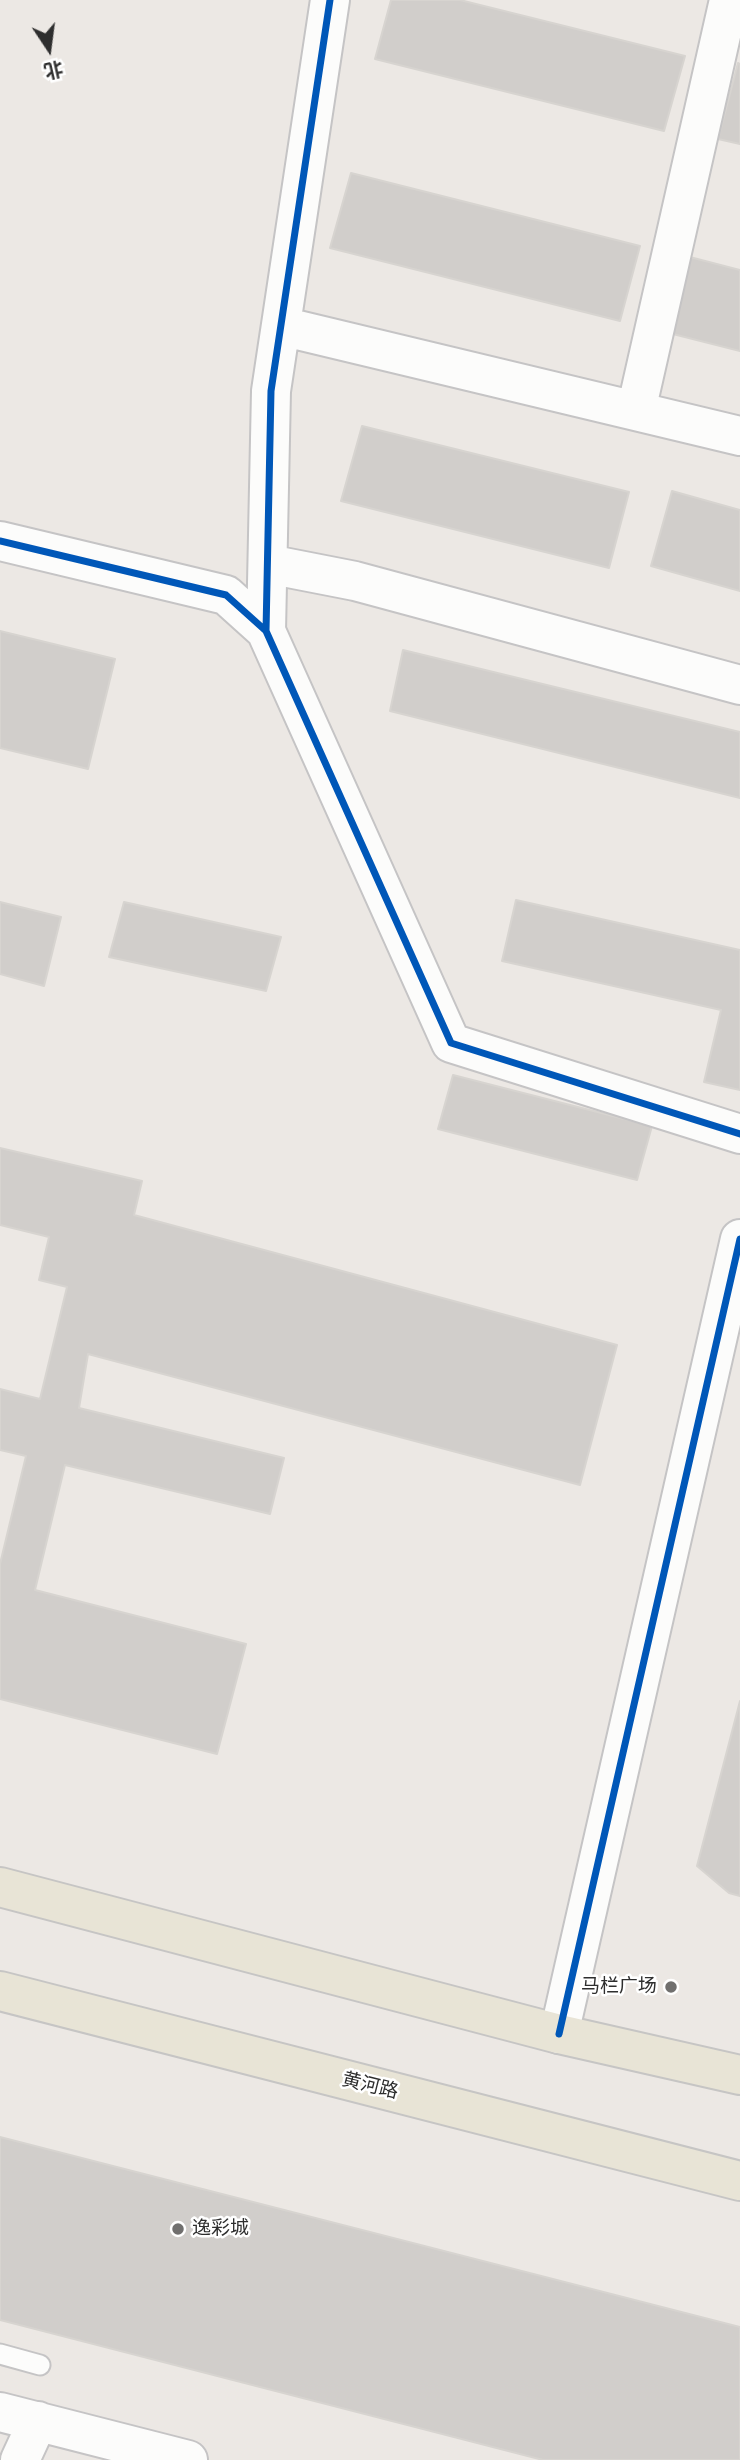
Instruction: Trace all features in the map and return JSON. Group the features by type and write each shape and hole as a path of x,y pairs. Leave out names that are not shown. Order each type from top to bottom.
{"main road":[{"path":"0,1887 559,2034 740,2075"},
{"name":"黄河路","path":"0,1991 740,2181"}],"street":[{"path":"267,631 271,391 330,0"},
{"path":"635,411 729,0"},
{"path":"281,326 740,436"},
{"path":"0,541 226,595 267,631 451,1043 740,1134"},
{"path":"268,564 355,581 740,685"},
{"path":"559,2034 740,1239"},
{"path":"0,2412 188,2460"},
{"path":"20,2460 38,2421"}],"lane":[{"path":"0,2354 40,2365"}],"building":[{"path":"391,0 460,0 685,56 664,131 375,59"},
{"path":"738,63 740,64 740,144 718,139"},
{"path":"351,173 640,246 620,321 330,248"},
{"path":"686,256 740,270 740,351 665,332"},
{"path":"362,426 629,492 609,568 341,501"},
{"path":"672,491 740,510 740,591 651,566"},
{"path":"0,631 115,659 88,769 0,748"},
{"path":"403,650 740,732 740,798 390,711"},
{"path":"516,900 740,950 740,1090 704,1082 721,1010 502,961"},
{"path":"0,902 61,917 44,986 0,974"},
{"path":"124,902 281,937 266,991 109,957"},
{"path":"453,1075 652,1126 637,1180 438,1129"},
{"path":"0,1148 142,1181 134,1215 617,1345 580,1485 88,1354 79,1408 284,1458 270,1514 65,1465 35,1590 246,1644 217,1754 0,1699 0,1564 26,1456 0,1450 0,1389 40,1399 67,1287 39,1280 49,1237 0,1225"},
{"path":"740,1701 740,1896 729,1893 697,1866"},
{"name":"逸彩城","path":"0,2137 740,2327 740,2460 543,2460 0,2320"}],"cycle path":[{"path":"266,631 271,391 330,0"},
{"path":"0,541 226,595 266,631 451,1043 740,1134"},
{"path":"559,2034 740,1239"}],"place":[{"name":"马栏广场","path":"671,1987"},
{"name":"逸彩城","path":"178,2229"}]}
